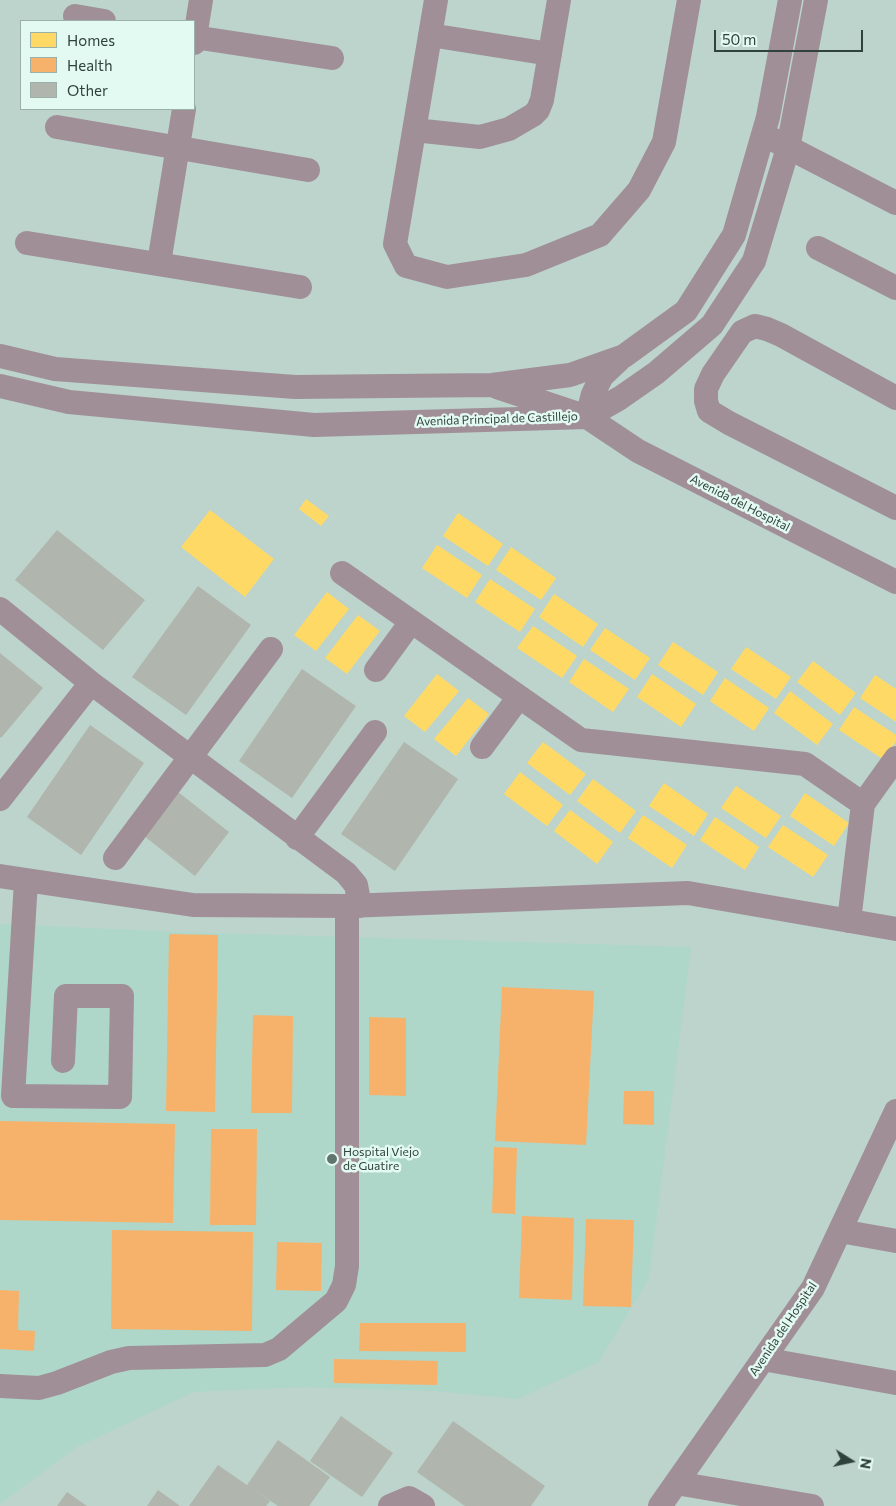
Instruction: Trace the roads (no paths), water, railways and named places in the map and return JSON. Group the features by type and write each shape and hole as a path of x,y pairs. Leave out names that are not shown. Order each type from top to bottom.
{"street":[{"path":"195,32 200,0"},
{"path":"436,0 395,244 406,266 447,277 526,265 600,235 639,190 664,142 689,0"},
{"path":"414,130 480,137 523,122 538,110 559,0"},
{"path":"587,417 593,394 602,376 624,356 686,311 734,235 763,135 790,0"},
{"name":"Avenida Principal de Castillejo","path":"0,386 70,402 314,425 587,417 620,398 656,373 712,325 754,261 788,148 816,0"},
{"path":"74,16 98,20"},
{"path":"430,34 550,54"},
{"path":"195,39 332,58"},
{"path":"160,263 184,110"},
{"path":"57,127 178,146 308,170"},
{"path":"763,135 896,203"},
{"path":"27,243 300,287"},
{"path":"818,248 896,288"},
{"path":"896,398 781,335 754,326 742,332 713,374 706,389 708,411 896,508"},
{"path":"0,356 55,369 295,386 492,385 570,375 624,356"},
{"name":"Avenida del Hospital","path":"492,385 587,417 638,451 896,582"},
{"path":"342,573 581,740 804,764 863,804"},
{"path":"0,609 91,683 346,874 356,885 353,906 347,1266 344,1285 336,1301 279,1349 265,1355 129,1358 111,1362 39,1388 0,1386"},
{"path":"376,670 411,622"},
{"path":"115,858 272,649"},
{"path":"3,788 91,683"},
{"path":"482,747 520,697"},
{"path":"298,838 375,732"},
{"path":"849,921 863,804 896,758"},
{"path":"0,876 193,904 353,906 688,893 896,929"},
{"path":"26,881 13,1096 120,1097 122,996 66,996 63,1061"},
{"name":"Avenida del Hospital","path":"660,1506 813,1288 896,1111"},
{"path":"840,1231 896,1241"},
{"path":"763,1360 896,1383"},
{"path":"676,1483 812,1506"},
{"path":"390,1506 409,1498 423,1506"}],"place":[{"name":"Hospital Viejo de Guatire","path":"332,1159"}]}
